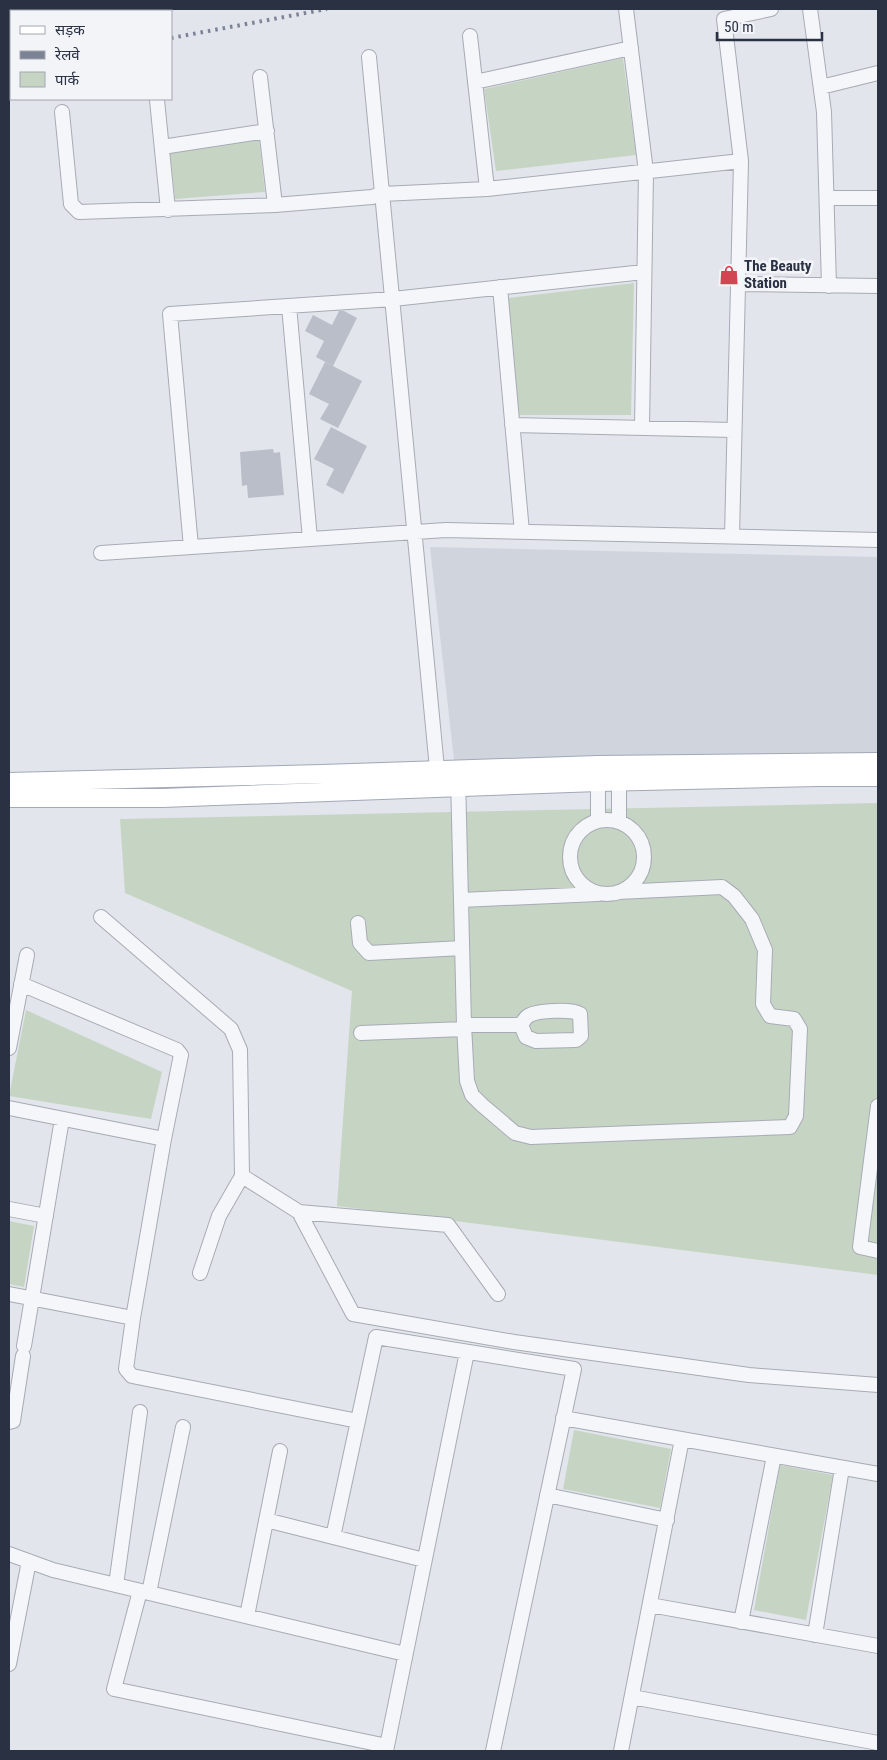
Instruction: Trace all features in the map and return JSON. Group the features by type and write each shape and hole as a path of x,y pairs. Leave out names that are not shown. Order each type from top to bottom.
{"main road":[{"path":"619,773 878,762"},
{"path":"9,782 322,774 458,768 598,773 878,777"},
{"path":"9,798 162,798 438,788 598,773"}],"street":[{"path":"626,9 646,172 642,428"},
{"path":"732,536 741,161 724,19 770,9"},
{"path":"810,9 824,112 829,286"},
{"path":"470,36 487,188"},
{"path":"475,82 631,48"},
{"path":"370,57 438,770 438,788"},
{"path":"821,87 878,73"},
{"path":"260,77 275,205"},
{"path":"156,100 168,210"},
{"path":"62,112 71,204 79,212 275,205 372,197 382,194 487,188 741,161"},
{"path":"162,148 267,131"},
{"path":"827,198 878,198"},
{"path":"191,547 170,314 392,299 644,272"},
{"path":"738,284 878,286"},
{"path":"500,287 522,532"},
{"path":"289,306 310,539"},
{"path":"512,425 734,430"},
{"path":"101,553 446,530 878,540"},
{"path":"458,768 458,787 464,1027 467,1081 472,1095 515,1133 530,1137 790,1127 796,1116 800,1029 794,1019 770,1016 763,1004 765,950 752,919 734,896 722,888 461,900"},
{"path":"598,773 598,821"},
{"path":"619,773 619,822"},
{"path":"613,820 634,831 644,852 643,865 638,877 630,886 612,893 593,891 582,884 575,874 571,863 570,851 574,840 581,831 598,821 613,820"},
{"path":"101,917 231,1029 240,1050 242,1176 219,1216 200,1274"},
{"path":"358,923 360,943 369,953 462,948"},
{"path":"9,1048 27,954"},
{"path":"21,984 180,1052 181,1059 164,1139 126,1369 132,1376 358,1421"},
{"path":"361,1033 521,1025"},
{"path":"878,1106 860,1247 878,1250"},
{"path":"9,1108 164,1139"},
{"path":"9,1422 12,1421 62,1119"},
{"path":"242,1176 299,1212 448,1226 498,1294"},
{"path":"9,1209 46,1216"},
{"path":"299,1212 353,1314 514,1342 749,1375 878,1385"},
{"path":"9,1294 32,1300 133,1318"},
{"path":"333,1537 376,1337 574,1369 493,1751"},
{"path":"183,1427 144,1592 114,1689 387,1748 467,1352"},
{"path":"116,1585 140,1412"},
{"path":"563,1418 878,1474"},
{"path":"621,1751 682,1440"},
{"path":"248,1616 280,1451"},
{"path":"741,1622 774,1456"},
{"path":"815,1635 842,1468"},
{"path":"547,1495 667,1520"},
{"path":"266,1520 424,1560"},
{"path":"9,1554 53,1570 405,1654"},
{"path":"9,1664 29,1561"},
{"path":"650,1605 878,1646"},
{"path":"632,1697 878,1743"}],"shaded area":[{"path":"430,547 878,557 878,759 454,760"}],"green space":[{"path":"623,58 636,155 496,171 484,89"},
{"path":"259,139 265,192 175,199 170,153"},
{"path":"634,283 631,415 517,415 508,298"},
{"path":"878,803 878,1275 337,1206 352,991 125,893 120,819"},
{"path":"26,1010 162,1072 151,1119 9,1096"},
{"path":"9,1221 34,1226 24,1287 9,1284"},
{"path":"574,1430 671,1449 660,1508 563,1489"},
{"path":"780,1465 833,1475 806,1620 754,1610"}],"building":[{"path":"339,311 344,311 357,318 333,366 316,357 324,341 305,331 313,315 332,325"},
{"path":"325,362 362,381 338,428 320,419 329,404 309,394"},
{"path":"331,427 367,446 343,494 326,485 334,469 314,459"},
{"path":"273,449 274,453 280,452 284,495 248,498 247,485 242,486 240,452"}],"railway":[{"path":"172,38 327,9"}],"place":[{"name":"The Beauty Station","path":"729,275"}]}
